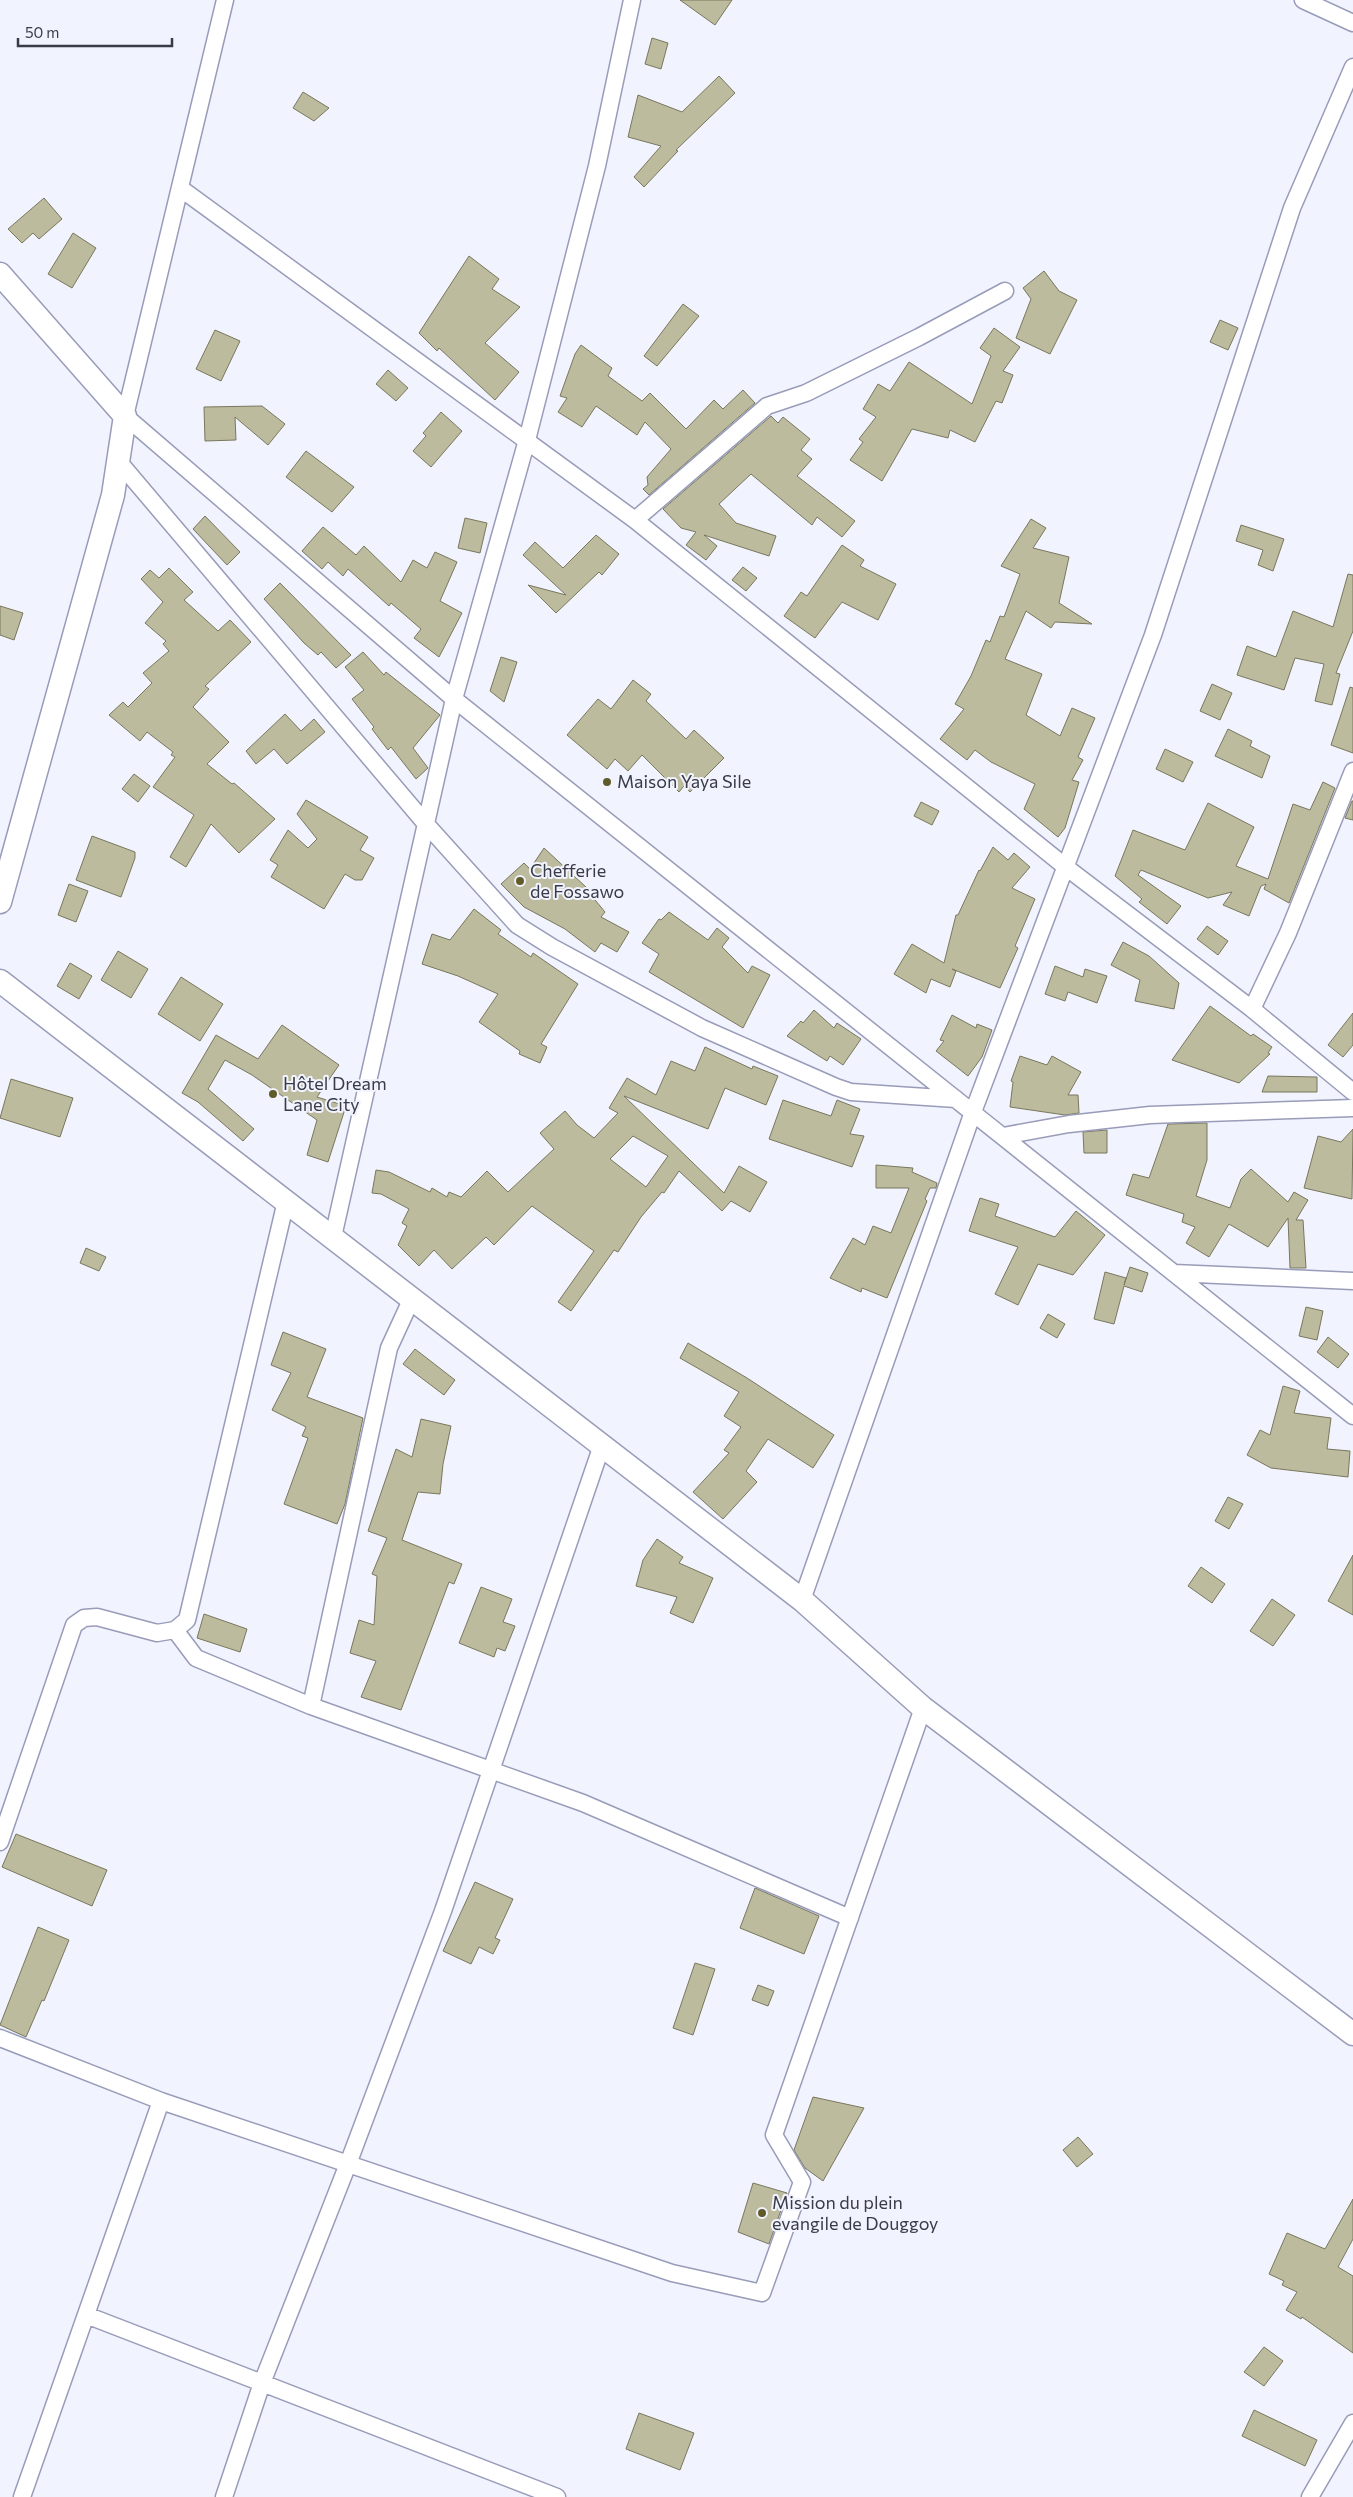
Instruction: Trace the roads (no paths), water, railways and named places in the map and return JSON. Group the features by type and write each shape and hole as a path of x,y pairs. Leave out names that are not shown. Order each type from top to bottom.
{"street":[{"path":"0,902 112,495 119,462 125,416 225,0"},
{"path":"333,1237 454,699 527,440 597,166 632,0"},
{"path":"1303,0 1353,23"},
{"path":"802,1600 973,1112 1153,635 1292,208 1353,67"},
{"path":"180,188 635,520 1066,868 1252,1008 1353,1092"},
{"path":"0,274 125,416 454,699 1353,1416"},
{"path":"635,520 767,406 806,393 919,337 1005,291"},
{"path":"119,462 426,824 517,925 561,952 702,1028 851,1092 956,1099"},
{"path":"1252,1008 1288,933 1353,771"},
{"path":"0,981 802,1600 923,1708 1353,2034"},
{"path":"1003,1136 1069,1124 1150,1115 1353,1108"},
{"path":"0,1842 74,1625 84,1618 98,1617 157,1633 174,1630 187,1620 286,1201"},
{"path":"1174,1273 1353,1281"},
{"path":"311,1706 390,1348 412,1298"},
{"path":"224,2497 262,2382 348,2164 444,1911 602,1445"},
{"path":"174,1630 196,1658 311,1706 583,1803 850,1918"},
{"path":"0,2038 161,2101 672,2273 762,2293 802,2182 774,2136 923,1708"},
{"path":"22,2497 161,2101"},
{"path":"86,2315 557,2497"},
{"path":"1310,2497 1353,2423"}],"place":[{"name":"Maison Yaya Sile","path":"607,782"},
{"name":"Chefferie de Fossawo","path":"520,881"},
{"name":"Hôtel Dream Lane City","path":"273,1094"},
{"name":"Mission du plein evangile de Douggoy","path":"762,2213"}]}
